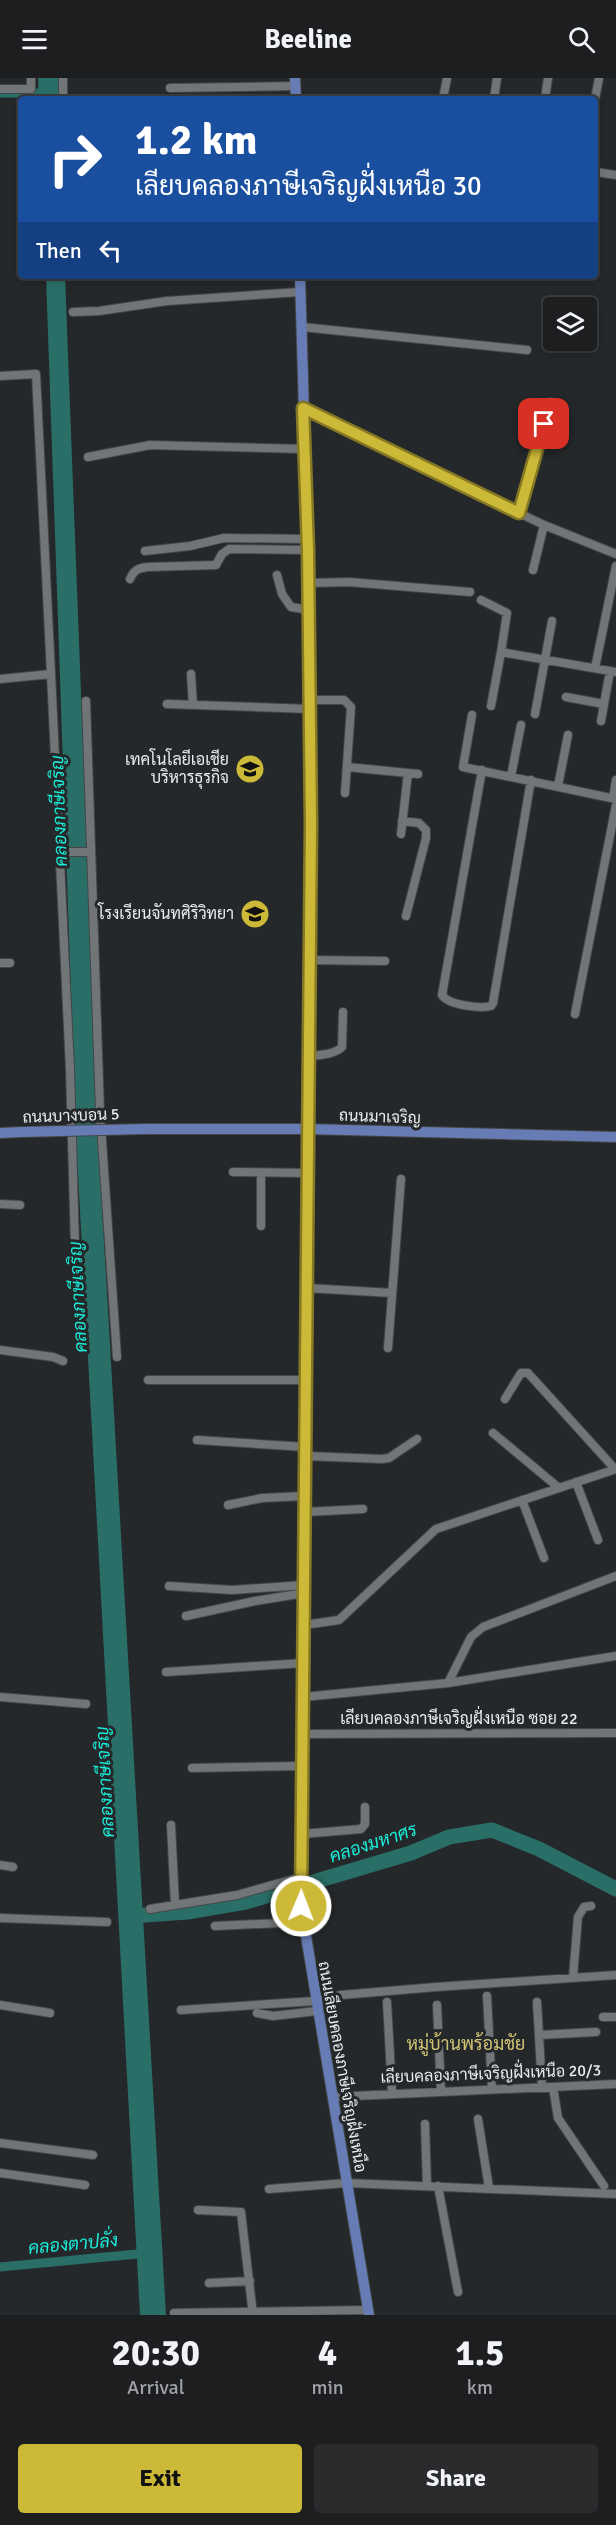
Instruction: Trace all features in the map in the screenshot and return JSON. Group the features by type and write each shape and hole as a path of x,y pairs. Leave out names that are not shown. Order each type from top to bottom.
{"main road":[{"name":"ถนนเลียบคลองภาษีเจริญฝั่งเหนือ","path":"300,279 310,705 301,1906 368,2312"},
{"name":"ถนนมาเจริญ","path":"143,1129 307,1129 616,1137"},
{"name":"ถนนบางบอน 5","path":"0,1133 143,1129"}],"street":[{"path":"0,88 32,89 31,78"},
{"path":"63,78 63,96"},
{"path":"444,96 447,78"},
{"path":"494,96 497,78"},
{"path":"545,96 548,78"},
{"path":"595,96 598,78"},
{"path":"170,88 296,82"},
{"path":"598,172 616,175"},
{"path":"73,312 99,311 167,301 300,292"},
{"path":"302,327 527,350"},
{"path":"0,376 36,374 62,852 75,1246"},
{"path":"519,513 550,402"},
{"path":"303,408 544,525 616,554"},
{"path":"88,457 150,445 304,449"},
{"path":"532,570 544,525"},
{"path":"146,551 190,546 224,538 307,545"},
{"path":"130,579 138,568 216,565 222,554 230,549 307,545"},
{"path":"595,668 616,566"},
{"path":"278,575 282,594 291,607 309,610"},
{"path":"308,583 349,582 470,592"},
{"path":"481,600 507,613 491,706"},
{"path":"535,714 552,621"},
{"path":"501,652 613,671 601,721"},
{"path":"0,679 51,674"},
{"path":"191,674 193,705"},
{"path":"566,697 604,704"},
{"path":"167,704 310,705 344,700 350,703 351,710 345,793"},
{"path":"86,701 89,852 100,1112 117,1357"},
{"path":"472,715 463,766 558,786 615,801"},
{"path":"511,776 521,725"},
{"path":"558,786 568,735"},
{"path":"347,767 418,774"},
{"path":"482,770 442,995 449,1001 483,1007 491,1006 493,1003 531,780"},
{"path":"400,834 408,773"},
{"path":"575,1014 615,801 616,780"},
{"path":"402,822 419,823 426,830 426,838 406,916"},
{"path":"62,852 89,852"},
{"path":"309,960 385,961"},
{"path":"0,963 10,963"},
{"path":"308,1056 330,1053 342,1047 343,1012"},
{"path":"233,1172 307,1173"},
{"path":"261,1173 261,1226"},
{"path":"388,1348 401,1179"},
{"path":"0,1204 20,1205"},
{"path":"307,1288 392,1293"},
{"path":"0,1350 53,1356 63,1361"},
{"path":"304,1625 339,1620 436,1529 616,1469 528,1373 521,1373 505,1399"},
{"path":"148,1380 306,1380"},
{"path":"493,1434 559,1488"},
{"path":"196,1440 382,1459 389,1458 417,1439"},
{"path":"576,1482 598,1540"},
{"path":"228,1505 262,1498 305,1496"},
{"path":"522,1500 544,1558"},
{"path":"305,1512 363,1509"},
{"path":"448,1683 471,1637 483,1627 616,1576"},
{"path":"169,1586 232,1590 305,1589"},
{"path":"186,1616 305,1589"},
{"path":"303,1697 448,1683 616,1656"},
{"path":"166,1672 304,1663"},
{"path":"0,1697 86,1704"},
{"name":"เลียบคลองภาษีเจริญฝั่งเหนือ ซอย 22","path":"303,1734 616,1733"},
{"path":"192,1768 302,1766"},
{"path":"302,1833 361,1829 365,1824 365,1807"},
{"path":"171,1825 175,1905"},
{"path":"0,1865 13,1867"},
{"path":"150,1909 237,1895 302,1878"},
{"path":"573,1977 578,1917 584,1907 591,1906"},
{"path":"0,1918 107,1922"},
{"path":"215,1926 302,1922"},
{"path":"256,2013 273,2016 316,2006 341,1995 616,1975"},
{"path":"487,1996 492,2089"},
{"path":"387,2002 392,2092"},
{"path":"537,2002 542,2087"},
{"path":"0,2005 50,2013"},
{"path":"437,2005 441,2091"},
{"path":"181,2010 316,2006"},
{"path":"603,2017 616,2016"},
{"path":"539,2035 596,2032"},
{"name":"เลียบคลองภาษีเจริญฝั่งเหนือ 20/3","path":"332,2097 392,2092 616,2084"},
{"path":"553,2087 558,2118 604,2186"},
{"path":"478,2119 489,2188"},
{"path":"425,2124 427,2186"},
{"path":"0,2143 93,2155"},
{"path":"0,2173 85,2184"},
{"path":"269,2189 347,2183 616,2194"},
{"path":"438,2186 458,2292"},
{"path":"198,2210 241,2212 253,2313"},
{"path":"209,2283 250,2281"},
{"path":"174,2313 368,2312"}],"shaded area":[{"path":"38,78 59,78 59,96 39,96"},
{"path":"46,279 65,279 98,1137 166,2315 140,2315 76,1137"}],"waterway":[{"path":"0,93 48,93"},
{"name":"คลองมหาศร","path":"131,1916 187,1912 246,1902 411,1853 449,1837 492,1830 539,1849 616,1889"},
{"name":"คลองตาปลั่ง","path":"0,2267 148,2253"}],"place":[{"name":"เทคโนโลยีเอเชีย บริหารธุรกิจ","path":"250,769"},
{"name":"โรงเรียนจันทศิริวิทยา","path":"255,914"}],"district":[{"name":"หมู่บ้านพร้อมชัย","path":"466,2044"}],"route":[{"path":"301,1906 311,824 308,550 303,408 519,513 544,424"}],"water label":[{"name":"คลองภาษีเจริญ","path":"59,811"},
{"name":"คลองภาษีเจริญ","path":"78,1297"},
{"name":"คลองภาษีเจริญ","path":"105,1782"}]}
